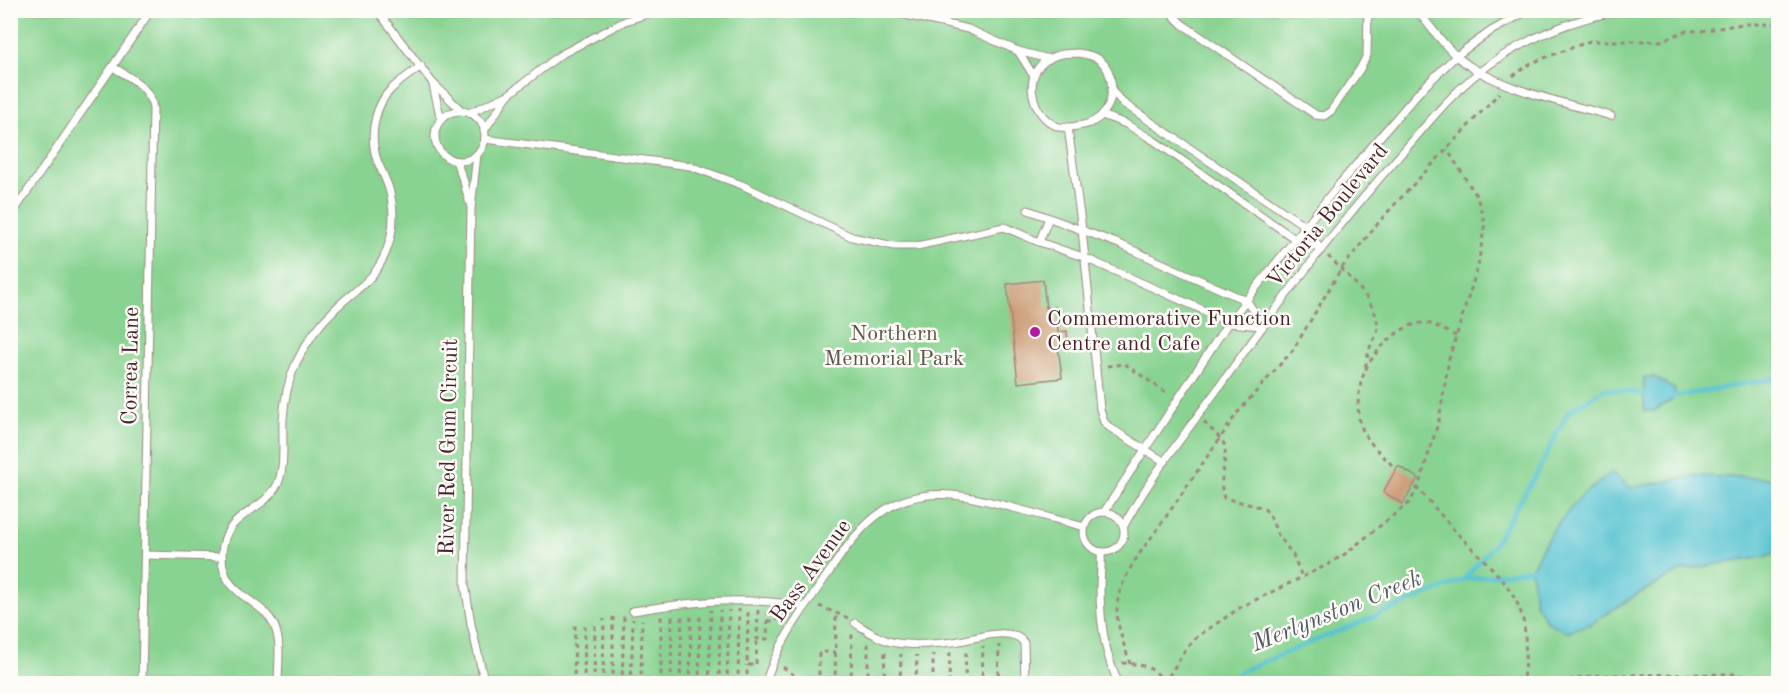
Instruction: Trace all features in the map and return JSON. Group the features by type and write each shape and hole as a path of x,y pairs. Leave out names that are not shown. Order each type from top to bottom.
{"lane":[{"path":"10,217 151,10"},
{"path":"377,10 432,82 482,123 485,135"},
{"path":"508,95 485,135 482,148 471,159 456,161 449,159 438,148 435,134 441,120 454,112 466,112 508,95 560,55 625,21 660,10"},
{"path":"884,10 968,29 1018,51 1049,59"},
{"path":"1172,10 1172,14 1182,24 1316,115 1324,116 1331,111 1367,55 1368,10"},
{"path":"1416,10 1456,56 1480,72 1506,85 1611,116"},
{"name":"Victoria Boulevard","path":"1104,512 1228,323 1305,226 1418,93 1456,56 1491,31 1529,10"},
{"name":"Victoria Boulevard","path":"1124,526 1165,462 1320,249 1443,106 1480,72 1509,52 1578,20 1627,10"},
{"path":"1018,51 1033,75 1034,100 1040,112 1049,122 1061,128 1086,125 1098,120 1107,110 1112,90 1108,71 1100,60 1078,53 1063,54 1042,63 1033,75"},
{"path":"278,684 275,627 264,612 235,591 224,568 222,557 227,535 234,524 266,498 278,484 285,401 299,357 327,316 372,276 386,251 393,224 393,212 389,188 375,152 375,122 381,103 387,94 421,66"},
{"name":"Correa Lane","path":"113,67 145,89 153,108 142,684"},
{"path":"432,82 441,120"},
{"path":"1112,90 1123,103 1305,226 1320,249"},
{"path":"1102,115 1126,124 1153,140 1295,239 1320,249"},
{"path":"1068,127 1082,230 1100,409 1104,422 1165,462"},
{"path":"485,135 690,166 741,185 852,237 894,246 917,246 1004,227 1083,257 1228,323 1263,326"},
{"name":"River Red Gum Circuit","path":"477,154 471,209 465,584 471,624 485,684"},
{"name":"River Red Gum Circuit","path":"456,161 465,182 471,209"},
{"path":"1028,210 1119,244 1247,301 1263,326"},
{"path":"1039,242 1049,218"},
{"name":"Bass Avenue","path":"765,684 773,659 784,638 807,604 845,550 874,517 887,509 920,496 941,494 977,498 1085,527"},
{"path":"1104,512 1116,515 1124,526 1125,532 1120,545 1108,552 1101,552 1090,545 1084,533 1092,516 1104,512"},
{"path":"1101,552 1103,631 1119,684"},
{"path":"145,555 222,557"},
{"path":"633,611 720,602 768,601 807,604"},
{"path":"855,623 885,639 901,644 950,643 999,634 1017,636 1024,643 1025,684"}],"path":[{"path":"1130,664 1118,623 1118,597 1138,553 1154,534 1219,438 1250,397 1293,350 1341,268 1384,216 1516,73 1531,63 1590,41 1660,41 1686,31 1701,31 1743,24 1779,24"},
{"path":"1111,662 1130,664 1155,671 1164,683 1185,650 1198,636 1249,603 1329,564 1355,547 1410,501 1417,488 1439,420 1446,372 1478,266 1485,223 1477,197 1447,149"},
{"path":"1320,249 1354,281 1370,304 1377,323 1377,332 1371,345 1359,397 1361,425 1371,442 1392,465"},
{"path":"1365,371 1389,339 1410,325 1427,323 1456,336"},
{"path":"1095,367 1125,364 1176,400"},
{"path":"1198,417 1219,438 1225,448 1221,477 1224,498 1264,508 1278,535 1293,555 1302,577"},
{"path":"1417,488 1502,581 1520,609 1525,655 1522,684"},
{"path":"747,684 749,601"},
{"path":"747,664 756,665 758,601"},
{"path":"757,639 767,639 768,601"},
{"path":"719,684 720,602"},
{"path":"727,684 729,602"},
{"path":"738,684 739,602"},
{"path":"709,684 711,603"},
{"path":"699,684 700,604"},
{"path":"807,604 836,613 855,623 852,626 851,684"},
{"path":"690,684 692,605"},
{"path":"671,684 672,606"},
{"path":"680,684 682,606"},
{"path":"661,607 661,684"},
{"path":"641,684 643,610"},
{"path":"631,684 633,611"},
{"path":"835,684 836,613"},
{"path":"622,684 624,614"},
{"path":"613,617 613,684"},
{"path":"603,684 604,619"},
{"path":"594,684 595,621"},
{"path":"584,684 585,622"},
{"path":"574,684 575,623"},
{"path":"867,684 868,631"},
{"path":"998,684 999,634"},
{"path":"982,684 983,637"},
{"path":"884,684 885,639"},
{"path":"965,684 966,640"},
{"path":"949,684 950,643"},
{"path":"900,684 901,644"},
{"path":"916,684 917,644"},
{"path":"933,684 934,644"},
{"path":"819,684 819,652 836,652"},
{"path":"773,659 801,682 809,684"},
{"path":"1561,684 1587,676 1621,674 1738,674 1761,684"}],"green space":[{"name":"Northern Memorial Park","path":"10,11 1778,11 1778,683 11,683"}],"water":[{"path":"1644,377 1655,377 1675,390 1674,398 1654,411 1644,411"},
{"path":"1612,473 1631,488 1695,476 1768,478 1778,485 1778,552 1764,557 1682,570 1631,598 1591,624 1566,632 1547,622 1535,603 1531,569 1551,532 1582,495"}],"building":[{"name":"Commemorative Function Centre and Cafe","path":"1043,280 1046,308 1056,307 1058,332 1067,331 1068,345 1058,346 1062,378 1018,383 1007,284"},
{"path":"1398,466 1418,478 1403,504 1383,492"}],"waterway":[{"name":"Merlynston Creek","path":"1671,397 1778,378"},
{"name":"Merlynston Creek","path":"1463,580 1493,546 1537,473 1568,412 1605,389 1647,394"},
{"name":"Merlynston Creek","path":"1228,684 1241,671 1463,580 1531,569"}],"place":[{"name":"Commemorative Function Centre and Cafe","path":"1035,332"}]}
